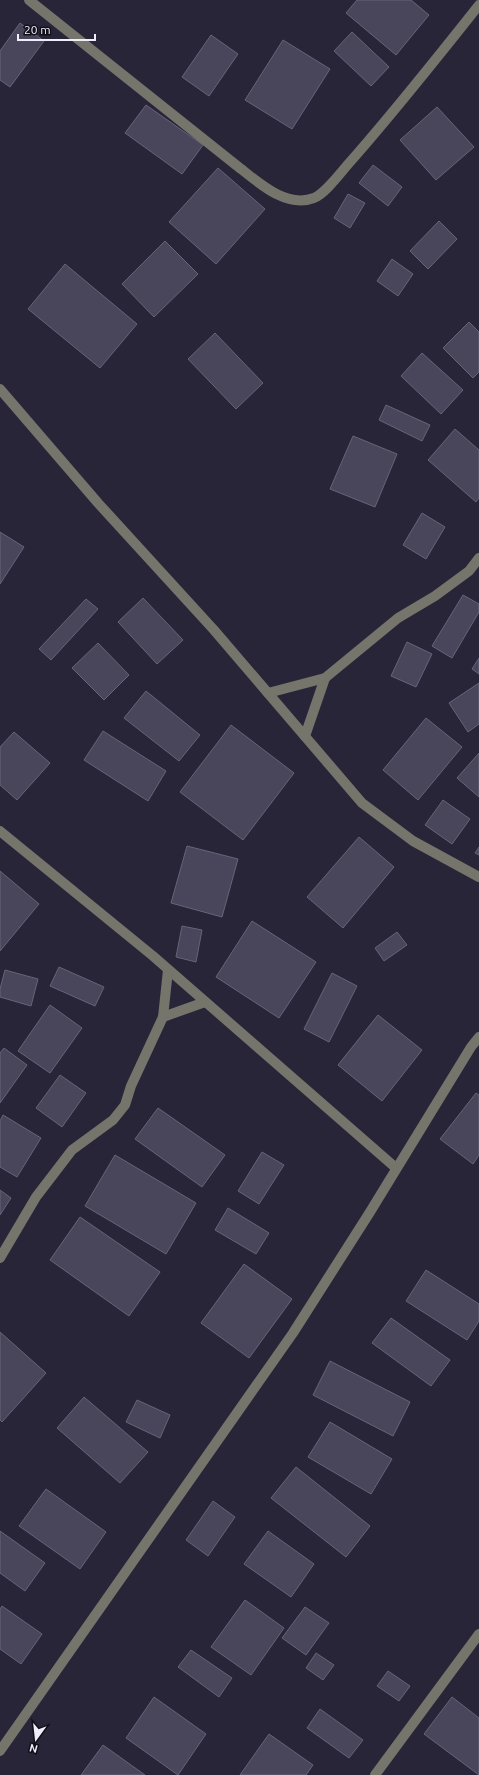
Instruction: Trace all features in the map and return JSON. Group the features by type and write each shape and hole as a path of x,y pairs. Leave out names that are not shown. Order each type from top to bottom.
{"street":[{"path":"29,0 265,187 285,198 295,200 314,198 338,176 382,125 479,5"},
{"path":"0,389 98,503 214,630 362,803 413,841 479,877"},
{"path":"268,693 326,678 398,618 435,596 469,571 479,558"},
{"path":"305,736 326,678"},
{"path":"0,831 206,1002 396,1168"},
{"path":"0,1258 36,1197 72,1150 113,1120 125,1104 131,1086 163,1017 168,970"},
{"path":"163,1017 206,1002"},
{"path":"0,1752 293,1334 396,1168 475,1049 479,1037"},
{"path":"375,1775 479,1634"}],"building":[{"path":"357,0 411,0 429,15 396,55 346,13"},
{"path":"20,23 44,41 10,87 0,80 0,51"},
{"path":"352,32 389,67 371,86 334,51"},
{"path":"211,35 238,54 209,96 182,77"},
{"path":"283,40 330,69 292,129 245,100"},
{"path":"146,105 203,145 182,174 125,133"},
{"path":"437,107 474,147 436,180 400,140"},
{"path":"373,165 402,187 388,206 359,183"},
{"path":"218,168 265,209 216,264 169,222"},
{"path":"348,194 365,203 350,228 334,218"},
{"path":"439,221 457,239 428,269 410,251"},
{"path":"165,241 198,274 154,317 122,284"},
{"path":"392,259 413,274 398,296 377,281"},
{"path":"65,264 137,324 100,368 28,309"},
{"path":"469,322 479,332 479,372 473,378 443,348"},
{"path":"215,333 263,383 236,409 188,359"},
{"path":"422,353 463,390 441,414 401,376"},
{"path":"386,405 430,425 422,441 379,420"},
{"path":"455,429 479,450 479,498 476,502 428,460"},
{"path":"353,436 397,454 375,507 330,489"},
{"path":"422,513 445,527 426,559 403,545"},
{"path":"0,532 24,547 0,584"},
{"path":"463,595 479,604 479,612 452,658 432,646"},
{"path":"143,598 183,640 157,664 118,622"},
{"path":"86,599 98,609 51,660 39,649"},
{"path":"407,642 432,654 416,687 391,676"},
{"path":"98,643 129,675 104,700 72,668"},
{"path":"479,658 479,674 472,669"},
{"path":"479,683 479,724 468,732 449,703"},
{"path":"146,691 200,735 179,761 124,718"},
{"path":"426,718 462,747 418,800 383,770"},
{"path":"231,725 294,773 243,840 180,792"},
{"path":"103,731 166,771 148,801 84,760"},
{"path":"14,732 50,763 17,800 0,785 0,747"},
{"path":"479,753 479,797 457,778"},
{"path":"443,800 470,819 452,844 425,825"},
{"path":"359,837 394,867 343,928 307,897"},
{"path":"187,846 238,859 222,917 171,903"},
{"path":"479,847 479,855 475,853"},
{"path":"0,871 39,904 0,951"},
{"path":"252,921 316,962 279,1018 216,977"},
{"path":"182,926 202,930 196,962 176,957"},
{"path":"397,932 407,945 384,961 375,948"},
{"path":"59,967 104,987 95,1006 50,986"},
{"path":"5,970 38,979 31,1006 0,997 0,989"},
{"path":"332,973 357,986 329,1042 304,1029"},
{"path":"50,1005 82,1028 50,1073 18,1051"},
{"path":"378,1015 422,1050 382,1101 338,1065"},
{"path":"4,1048 27,1065 0,1103 0,1053"},
{"path":"60,1075 86,1093 62,1127 36,1108"},
{"path":"476,1093 479,1095 479,1155 473,1164 440,1139"},
{"path":"158,1108 225,1155 202,1187 135,1139"},
{"path":"3,1115 41,1138 17,1177 0,1167 0,1121"},
{"path":"262,1152 284,1165 259,1204 238,1191"},
{"path":"115,1155 196,1203 166,1254 85,1206"},
{"path":"0,1190 11,1198 0,1215"},
{"path":"228,1208 269,1233 256,1254 215,1230"},
{"path":"80,1217 160,1272 129,1316 50,1260"},
{"path":"244,1264 292,1299 249,1358 201,1323"},
{"path":"426,1270 479,1304 479,1321 467,1340 406,1301"},
{"path":"391,1318 450,1360 431,1386 372,1343"},
{"path":"0,1332 46,1373 2,1422 0,1420"},
{"path":"330,1361 410,1402 393,1436 313,1395"},
{"path":"84,1397 148,1452 120,1483 57,1428"},
{"path":"137,1400 170,1415 160,1438 126,1422"},
{"path":"330,1422 392,1459 371,1494 308,1457"},
{"path":"296,1467 370,1526 346,1557 271,1498"},
{"path":"46,1489 106,1532 80,1569 19,1526"},
{"path":"213,1501 235,1517 208,1556 186,1540"},
{"path":"0,1531 45,1563 25,1591 0,1573"},
{"path":"268,1531 314,1564 291,1597 244,1564"},
{"path":"245,1600 284,1628 251,1675 211,1647"},
{"path":"2,1606 42,1634 21,1664 0,1649 0,1609"},
{"path":"305,1607 329,1623 306,1655 282,1638"},
{"path":"191,1650 232,1678 219,1697 178,1667"},
{"path":"316,1653 334,1665 323,1680 306,1668"},
{"path":"388,1671 410,1686 399,1701 377,1686"},
{"path":"154,1697 206,1734 178,1775 126,1738"},
{"path":"452,1697 479,1718 479,1775 424,1734"},
{"path":"320,1709 363,1740 349,1758 307,1728"},
{"path":"269,1734 313,1765 306,1775 240,1775"},
{"path":"103,1745 145,1775 81,1775"}]}
